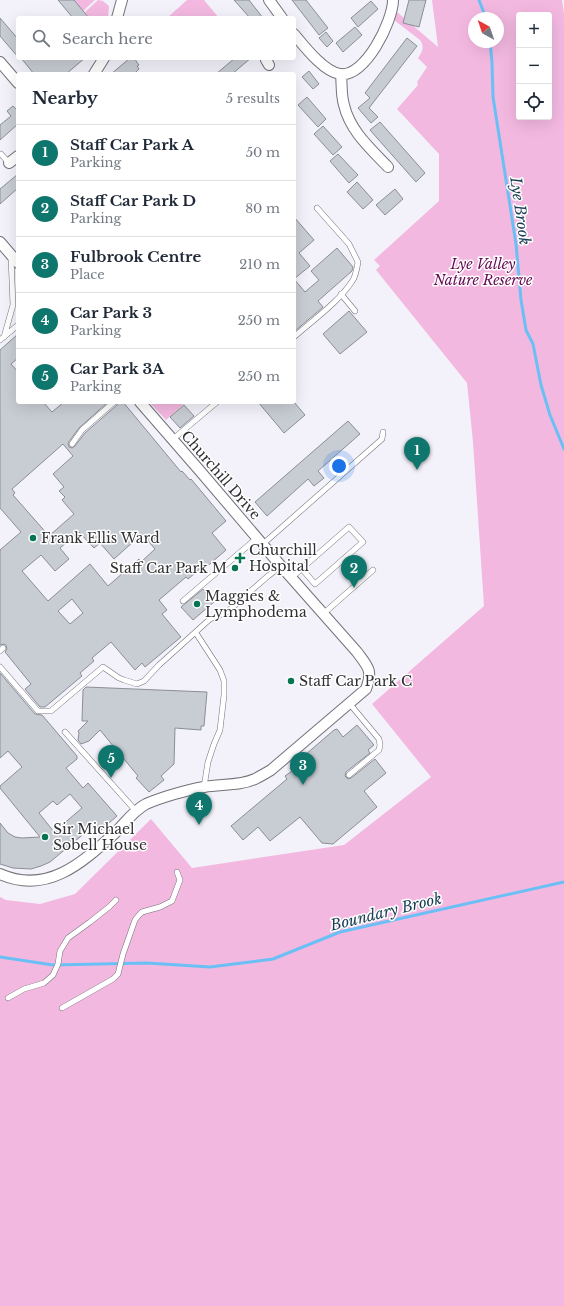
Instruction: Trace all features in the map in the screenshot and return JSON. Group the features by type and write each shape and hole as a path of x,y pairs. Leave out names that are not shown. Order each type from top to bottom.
{"street":[{"path":"118,16 122,0"},
{"path":"269,0 281,16"},
{"path":"296,37 320,62 331,70 341,74 352,72 358,69 376,45 390,18 393,0"},
{"path":"95,72 103,60"},
{"path":"0,62 16,81"},
{"path":"341,74 344,105 349,120 359,136 388,168"},
{"path":"9,163 16,158"},
{"path":"0,242 16,260"},
{"name":"Churchill Drive","path":"0,874 26,881 55,877 70,869 84,858 115,832 136,811 146,804 204,787 233,784 255,779 271,770 366,689 370,678 368,666 357,652 291,578 142,404"}],"lane":[{"path":"1,154 9,163"},
{"path":"296,335 326,309 353,280 358,262 349,244 317,208"},
{"path":"2,339 12,305 11,254"},
{"path":"341,294 355,311"},
{"path":"2,339 16,327"},
{"path":"72,444 82,430 112,404"},
{"path":"173,440 215,404"},
{"path":"183,601 260,541 382,440 383,432"},
{"path":"291,578 350,527 363,542 315,584 302,569"},
{"path":"0,667 38,711 51,711 103,667 119,678 137,684 144,681 159,665 210,619 227,612 281,566"},
{"path":"324,614 373,570"},
{"path":"196,632 220,670 224,681 220,730 208,762 204,787"},
{"path":"349,703 379,739 380,745 379,750 349,775"},
{"path":"65,732 136,811"},
{"path":"62,1008 113,979 119,972 122,958 136,920 142,912 160,907 172,901 180,880 177,872"},
{"path":"8,998 24,989 44,983 53,976 58,964 60,951 68,938 110,907 116,900"}],"green space":[{"path":"74,0 95,0 83,11"},
{"path":"98,0 103,1 109,6 108,16 88,16 85,12"},
{"path":"187,0 204,0 217,16 169,16"},
{"name":"Lye Valley Nature Reserve","path":"432,0 562,0 564,14 564,1306 0,1306 0,897 6,900 40,904 75,894 151,819 192,868 344,845 431,777 372,704 484,606 473,442 467,383 376,270 380,266 374,260 439,201 439,154 397,109 418,85 417,82 427,67 418,58 421,54 422,43 394,20 397,12 438,47"},
{"path":"151,404 184,404 166,420"}],"building":[{"path":"58,0 74,0 87,16 71,16"},
{"path":"234,0 249,0 261,16 248,16"},
{"path":"292,0 306,0 328,28 319,35"},
{"path":"409,0 426,0 419,27 403,23"},
{"path":"371,1 378,9 358,27 351,18"},
{"path":"0,18 16,37 16,55 0,36"},
{"path":"355,27 362,35 343,52 336,43"},
{"path":"326,32 333,41 327,47 319,38"},
{"path":"407,38 417,46 369,108 378,117 371,123 358,108 370,98 365,93"},
{"path":"23,60 83,60 68,72 32,72"},
{"path":"128,60 135,60 139,65 137,66 139,69 136,72 113,72"},
{"path":"233,60 249,60 234,72 218,72"},
{"path":"309,71 319,84 313,89 302,77"},
{"path":"307,97 326,119 318,127 298,105"},
{"path":"13,106 16,109 16,126 0,140 0,125 11,116 7,111"},
{"path":"380,122 425,173 416,182 370,130"},
{"path":"323,126 342,147 333,155 314,134"},
{"path":"338,154 358,175 349,183 330,161"},
{"path":"16,176 16,190 0,204 0,189"},
{"path":"357,182 373,200 363,209 347,192"},
{"path":"395,189 403,199 385,215 376,205"},
{"path":"296,219 314,240 299,253 310,266 296,277"},
{"path":"337,248 353,267 352,271 318,301 323,307 296,330 296,281 305,292 319,280 311,271"},
{"path":"349,311 367,332 340,354 323,334"},
{"name":"Churchill Hospital","path":"16,336 16,360 11,364 16,370 16,404 45,404 52,412 62,404 106,404 79,428 68,443 69,447 72,448 85,433 117,404 125,404 181,472 182,471 190,480 191,479 226,521 212,533 226,550 204,569 202,567 188,579 186,577 159,600 167,610 162,614 181,637 145,667 142,663 135,670 111,642 92,658 94,661 80,673 82,676 45,707 40,707 25,689 31,684 5,652 7,649 6,645 0,645 0,550 21,532 0,508 0,350","holes":["63,444 73,456 53,474 64,487 59,491 65,497 62,500 74,514 49,536 13,495 15,493 12,489","79,532 94,548 100,543 114,559 142,534 155,549 141,562 139,559 108,586 90,564 48,601 22,571 41,555 55,571 69,559 60,548","72,599 83,613 70,624 58,611"]},
{"path":"260,404 296,404 305,415 284,433"},
{"path":"184,405 194,416 180,428 170,417"},
{"path":"348,421 360,434 318,471 324,478 314,486 308,479 267,516 255,502"},
{"name":"Maggies & Lymphodema","path":"203,589 214,602 193,620 181,607"},
{"path":"0,673 35,714 42,715 77,756 77,759 66,768 83,788 88,783 117,816 101,830 98,827 94,830 92,827 50,862 41,866 31,869 13,868 0,864 0,823 8,833 15,837 40,837 0,788 0,786 22,767 8,751 0,758","holes":["70,794 82,808 54,832 39,813 53,801 57,805"]},
{"path":"86,687 207,692 204,726 201,726 201,730 175,728 174,764 161,776 164,780 149,792 136,778 138,776 100,730 89,741 81,744 78,740 78,731 88,721 82,721 83,690"},
{"path":"357,725 374,745 368,750 370,753 346,772 345,776 348,779 351,778 375,759 386,773 364,791 377,807 333,844 322,843 300,817 270,841 258,827 243,840 231,826 287,779 285,776 292,771 290,768 334,730 337,729 343,737"}],"waterway":[{"name":"Lye Brook","path":"479,0 484,12"},
{"name":"Lye Brook","path":"491,48 493,97 516,244 521,300 526,330 533,344 541,385 550,415 564,449"},
{"name":"Boundary Brook","path":"0,957 53,965 147,963 210,967 273,959 340,932 564,882"}],"place":[{"name":"Staff Car Park A","path":"417,470"},
{"name":"Frank Ellis Ward","path":"33,538"},
{"name":"Churchill Hospital","path":"240,558"},
{"name":"Staff Car Park M","path":"235,568"},
{"name":"Staff Car Park D","path":"354,588"},
{"name":"Maggies & Lymphodema","path":"197,604"},
{"name":"Staff Car Park C","path":"291,681"},
{"name":"Car Park 3A","path":"111,778"},
{"name":"Fulbrook Centre","path":"303,785"},
{"name":"Car Park 3","path":"199,825"},
{"name":"Sir Michael Sobell House","path":"45,837"}]}
